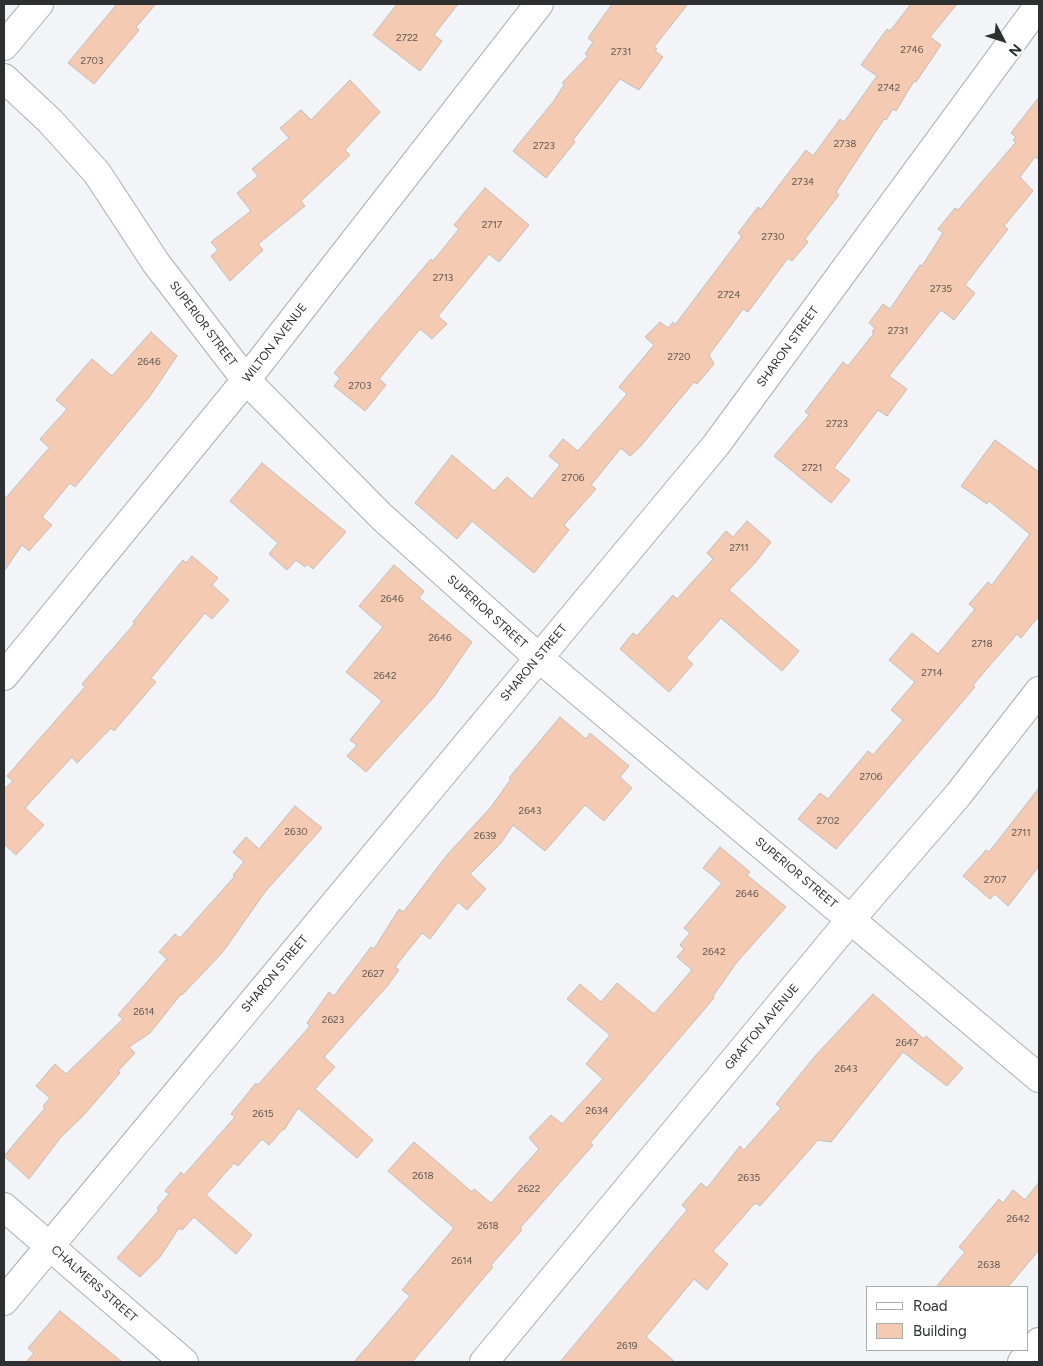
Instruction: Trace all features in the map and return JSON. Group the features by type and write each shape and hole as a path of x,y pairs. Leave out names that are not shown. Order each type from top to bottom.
{"street":[{"path":"4,46 39,4"},
{"name":"WILTON AVENUE","path":"4,676 246,380 539,4"},
{"name":"SHARON STREET","path":"4,1301 716,445 1039,5"},
{"name":"SUPERIOR STREET","path":"4,78 50,121 97,173 156,263 246,380 382,517 538,658 1039,1078"},
{"name":"GRAFTON AVENUE","path":"484,1362 851,920 958,795 1039,691"},
{"name":"CHALMERS STREET","path":"4,1207 184,1362"},
{"path":"1022,1362 1039,1342"}],"building":[{"path":"117,4 156,4 136,27 139,30 94,84 68,63"},
{"path":"397,4 458,4 434,35 442,41 420,71 373,35"},
{"path":"612,4 688,4 654,47 657,49 655,51 663,57 639,90 620,79 573,140 575,142 546,178 513,151 553,102 564,85 562,83 588,56 585,54 593,42 588,38"},
{"path":"911,4 957,4 930,37 941,45 916,82 914,81 896,111 893,109 886,120 884,119 836,192 839,195 805,239 808,242 792,261 788,258 748,312 743,309 709,355 714,364 697,384 694,382 639,448 630,456 621,448 591,485 596,489 564,525 569,530 534,573 472,521 457,539 415,503 452,455 494,491 507,477 532,499 560,465 549,456 563,439 578,451 627,394 619,387 654,345 645,337 660,322 668,328 673,322 675,325 742,236 738,233 758,207 761,209 806,150 813,156 840,119 844,122 877,76 861,65 887,29 890,31"},
{"path":"350,80 380,112 345,150 350,155 301,201 305,206 258,244 263,250 230,281 211,256 218,250 211,242 251,211 237,193 258,176 252,169 289,138 280,128 301,110 311,120"},
{"path":"1039,97 1039,160 1035,157 1020,177 1033,191 1004,226 1008,229 965,285 975,293 954,320 941,310 889,376 907,389 887,416 878,410 834,468 850,480 831,503 774,456 809,415 805,412 843,362 848,366 874,333 872,332 875,328 869,323 883,304 890,309 920,265 922,266 943,233 938,229 955,208 958,210 1016,142 1013,140 1016,137 1011,133"},
{"path":"485,188 529,225 499,262 489,254 438,316 447,324 432,339 420,329 379,379 386,385 365,411 334,386 340,378 334,373 431,259 433,261 459,229 454,225"},
{"path":"151,332 177,356 150,396 75,487 70,483 42,517 52,525 29,551 22,545 4,571 4,500 49,448 40,439 67,409 56,400 92,359 112,376"},
{"path":"995,440 1039,472 1039,616 1021,638 1017,634 973,685 975,687 836,849 798,819 820,793 828,799 868,751 873,755 903,720 891,710 915,682 889,660 912,633 938,654 975,609 969,604 988,582 992,585 1030,534 989,501 987,504 961,486"},
{"path":"262,463 346,532 313,569 307,564 305,567 296,560 287,570 269,554 278,543 230,501"},
{"path":"747,521 771,542 755,563 729,590 799,651 782,671 721,618 686,658 693,664 669,692 620,649 633,633 637,636 673,595 677,599 713,559 707,553 726,531 733,537"},
{"path":"192,556 218,578 212,585 229,600 212,619 205,613 151,678 156,682 114,731 111,728 77,763 72,757 25,808 44,825 16,855 4,844 4,789 13,781 7,776 85,687 82,684 135,623 133,622 183,560 186,563"},
{"path":"394,565 424,591 419,598 472,642 434,697 366,772 347,756 357,745 350,740 382,701 346,672 383,627 359,606"},
{"path":"560,717 586,739 590,733 629,766 620,777 632,788 604,821 585,805 545,851 513,825 501,843 470,874 486,889 467,910 458,902 430,939 422,933 395,967 399,970 388,985 324,1057 335,1067 315,1089 373,1140 357,1158 298,1108 284,1130 269,1145 262,1139 238,1166 234,1163 206,1195 252,1235 236,1254 194,1217 182,1230 179,1228 160,1257 140,1277 117,1258 159,1210 157,1208 169,1194 165,1191 181,1172 184,1175 235,1117 231,1114 256,1083 258,1085 310,1026 307,1023 329,992 334,996 371,947 374,949 399,909 403,912 447,855 491,807 511,779 509,778"},
{"path":"1039,788 1039,866 1008,906 995,894 990,899 963,876 986,850 989,852"},
{"path":"295,806 322,828 265,892 222,953 181,994 150,1033 129,1047 135,1053 118,1071 120,1073 83,1116 61,1137 29,1179 4,1156 45,1108 43,1106 50,1098 36,1086 55,1064 66,1074 123,1019 118,1015 167,959 159,952 175,934 180,938 235,876 233,875 244,862 233,852 246,837 259,849"},
{"path":"720,847 750,872 747,875 786,907 737,962 713,996 714,998 590,1143 593,1145 520,1228 522,1230 491,1265 493,1267 412,1362 354,1362 410,1296 402,1290 454,1228 388,1171 414,1142 472,1192 474,1189 491,1203 539,1149 529,1138 551,1115 562,1124 603,1079 586,1064 610,1035 567,999 580,984 601,1002 617,983 654,1014 692,970 677,957 684,949 680,945 690,933 684,928 722,883 703,868"},
{"path":"873,994 924,1039 926,1036 963,1068 947,1086 903,1052 831,1142 818,1140 760,1206 755,1203 713,1251 728,1264 707,1290 694,1279 646,1337 675,1362 560,1362 687,1210 682,1205 701,1183 707,1188 740,1146 744,1150 781,1108 776,1104 816,1055"},
{"path":"1039,1182 1039,1250 1009,1286 937,1286 965,1252 959,1247 999,1199 1003,1203 1013,1190 1025,1200"},
{"path":"60,1311 122,1362 26,1362 34,1353 28,1348"}]}
